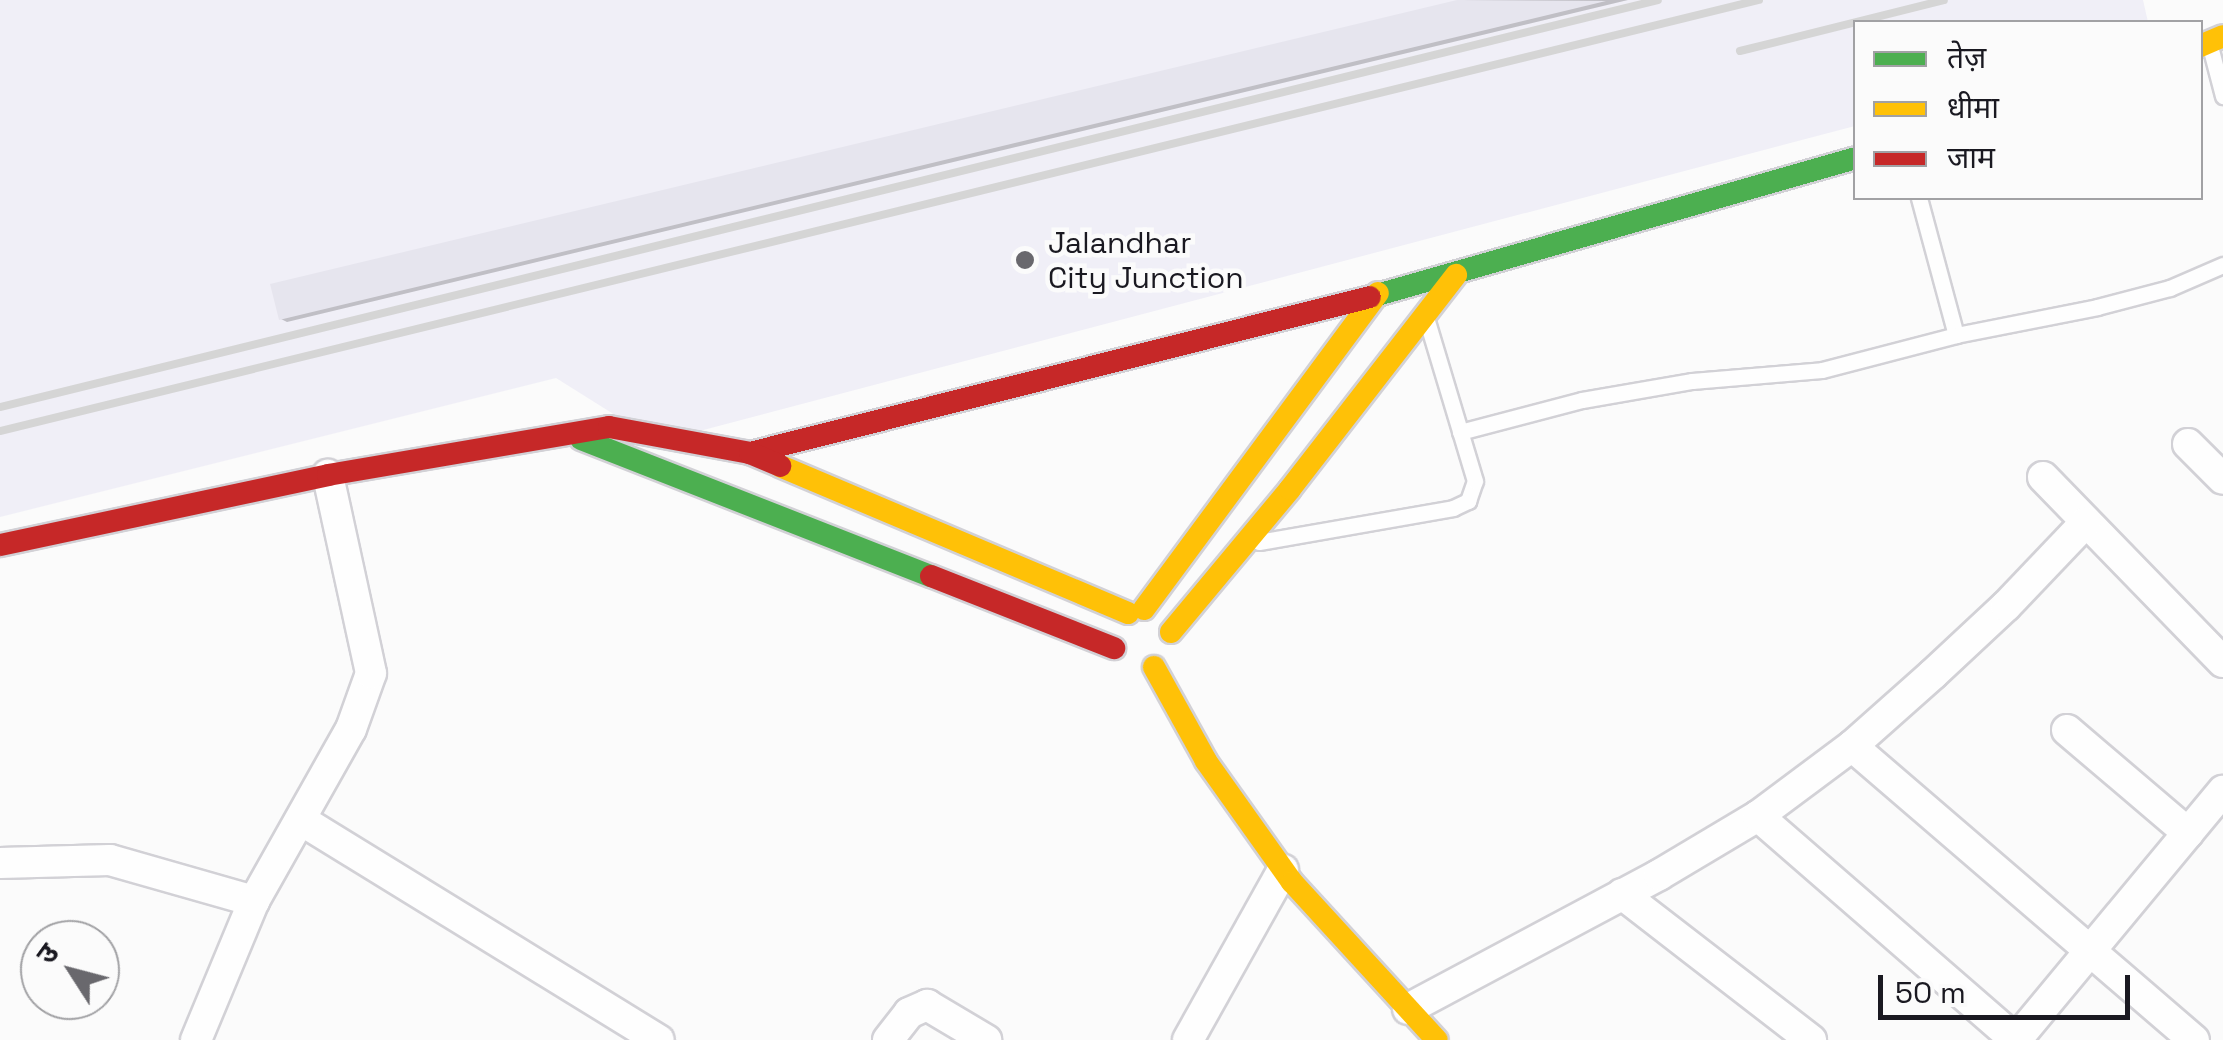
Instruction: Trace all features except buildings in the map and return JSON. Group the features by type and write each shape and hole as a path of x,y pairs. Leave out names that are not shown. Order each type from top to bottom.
{"street":[{"path":"750,453 1456,275 1853,159"},
{"path":"571,435 1114,648 1130,666 1154,667 1165,658 1171,632 1456,275"},
{"path":"1114,648 1115,628 1136,611 1378,294"},
{"path":"0,544 328,475 609,427 750,453 1136,611 1162,616 1171,632"},
{"path":"2188,444 2223,479"},
{"path":"196,1040 254,902 351,729 371,673 328,475"},
{"path":"2043,477 2223,662"},
{"path":"1408,1009 1758,816 1852,746 2006,606 2085,523"},
{"path":"1154,667 1206,761 1283,870 1437,1040"},
{"path":"2066,730 2188,834"},
{"path":"1852,746 2194,1040"},
{"path":"1758,816 2016,1040 2223,791"},
{"path":"300,820 659,1040"},
{"path":"0,862 110,860 254,902"},
{"path":"1188,1040 1283,870"},
{"path":"1622,894 1811,1040"},
{"path":"888,1040 909,1012 927,1005 986,1040"}],"lane":[{"path":"2211,42 2223,96"},
{"path":"1919,200 1956,335"},
{"path":"1460,432 1582,400 1692,380 1822,370 1956,335 2170,288 2223,265"},
{"path":"1244,544 1453,508 1468,501 1475,481 1425,318"}],"shaded area":[{"path":"0,0 2143,0 2148,20 1853,20 1853,127 658,442 556,378 0,517"}],"railway":[{"path":"0,407 1658,0"},
{"path":"0,431 1759,0"},
{"path":"1864,20 1944,0"},
{"path":"1740,51 1853,23"}],"traffic: fast":[{"path":"1370,297 1853,159"},
{"path":"581,439 931,576"}],"traffic: slow":[{"path":"2203,45 2223,36"},
{"path":"1171,632 1290,489 1456,275"},
{"path":"1144,609 1378,293"},
{"path":"780,466 1128,613"},
{"path":"1154,667 1206,761 1292,882 1437,1040"}],"traffic: jam":[{"path":"750,453 1370,297"},
{"path":"0,545 328,475 609,427 750,453 780,466"},
{"path":"931,576 1114,648"}],"place":[{"name":"Jalandhar City Junction","path":"1025,260"}]}
